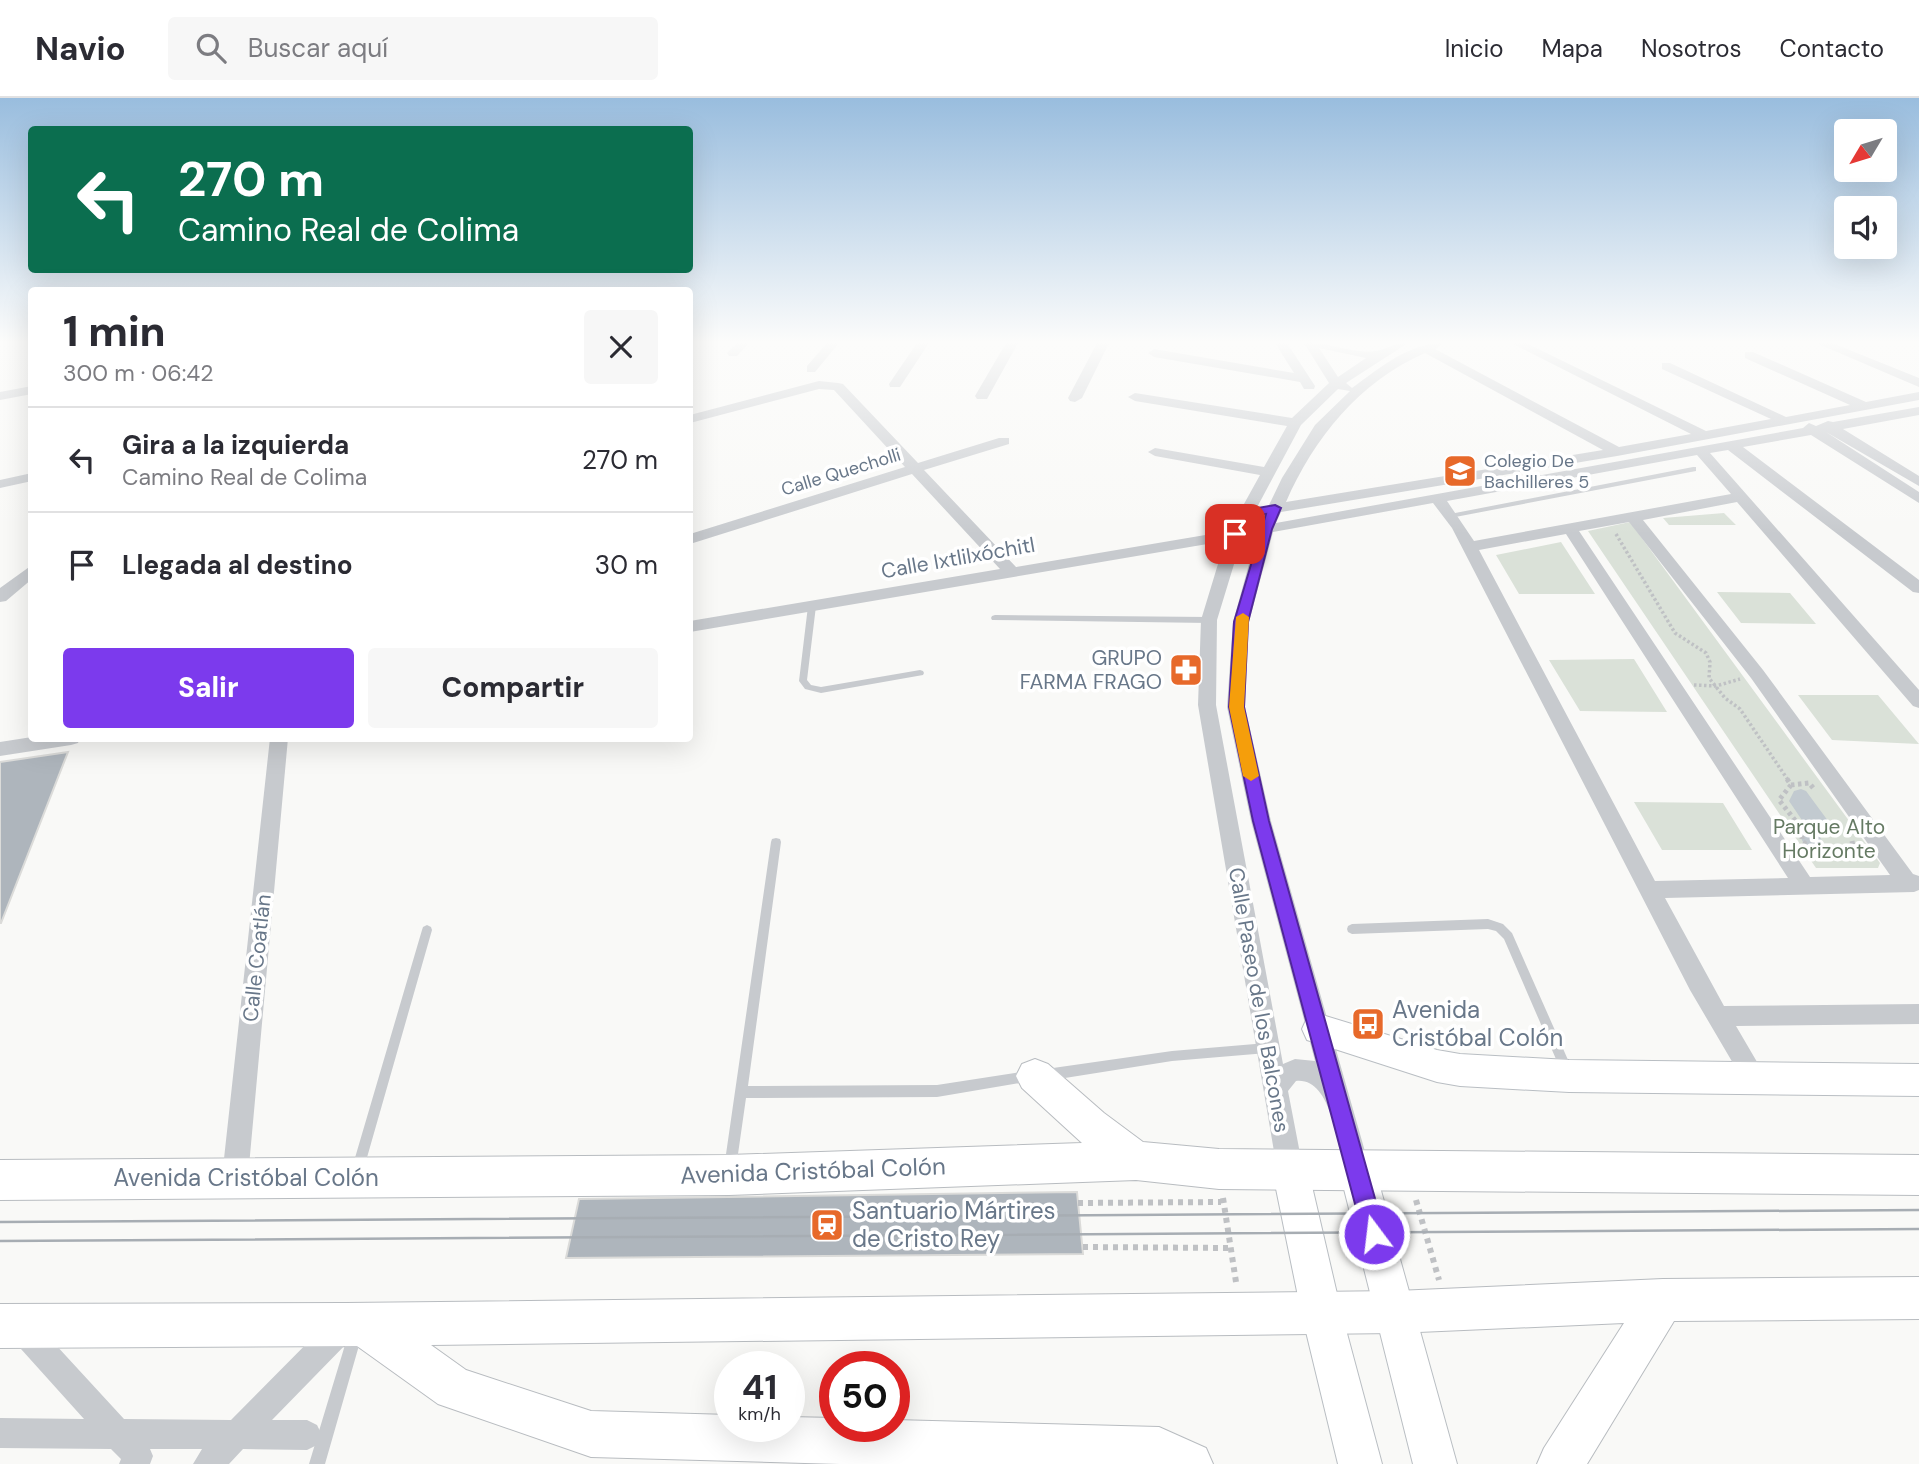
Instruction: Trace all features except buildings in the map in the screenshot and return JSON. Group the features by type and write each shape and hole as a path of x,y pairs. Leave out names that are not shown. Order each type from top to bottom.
{"main road":[{"path":"1035,1076 1090,1126 1136,1161"},
{"name":"Avenida Cristóbal Colón","path":"0,1180 729,1175 1136,1161 1221,1186 1290,1169 1919,1175"},
{"path":"9,1326 1396,1312 1663,1300 1918,1299"},
{"path":"1560,1464 1663,1300"},
{"path":"355,1324 453,1388 591,1434 985,1455 1159,1450 1190,1464"}],"street":[{"path":"693,418 736,407"},
{"path":"857,407 1012,572"},
{"path":"1195,407 1295,423"},
{"name":"Calle Paseo de los Balcones","path":"1311,407 1295,423 1266,472 1235,534 1209,620 1208,705 1290,1169 1321,1311 1360,1464"},
{"name":"Calle Paseo de los Balcones","path":"1341,407 1320,428 1289,478 1266,529 1241,622 1236,707 1261,821 1436,1464"},
{"path":"1533,407 1617,452"},
{"path":"1636,407 1702,443 1741,497 1919,702"},
{"path":"1761,407 1811,426 1919,499"},
{"path":"1245,514 1617,452 1702,443 1731,445 1811,426 1862,407"},
{"path":"1811,426 1832,427 1919,411"},
{"path":"1235,534 1466,492 1702,443 1790,419"},
{"path":"1832,427 1919,482"},
{"name":"Calle Quecholli","path":"693,538 1004,441"},
{"path":"1731,445 1919,588"},
{"path":"1155,452 1266,472"},
{"path":"0,484 28,478"},
{"path":"1453,479 1466,492"},
{"path":"1436,497 1469,547 1716,1016 1755,1079"},
{"path":"1469,547 1741,497"},
{"path":"1632,516 1757,674 1913,883"},
{"path":"1570,528 1804,885"},
{"name":"Calle Ixtlilxóchitl","path":"693,626 1235,534"},
{"path":"0,597 28,573"},
{"path":"0,597 28,590"},
{"path":"0,749 45,742"},
{"name":"Calle Coatlán","path":"235,1177 279,742"},
{"path":"1651,890 1913,883"},
{"path":"1716,1016 1919,1014"},
{"path":"1319,1029 1437,1066 1569,1076 1919,1080"},
{"path":"1277,1089 1280,1079 1287,1072 1297,1069 1320,1074 1336,1093"},
{"path":"208,1464 235,1434 355,1324"},
{"path":"9,1326 119,1433 138,1456 134,1464"},
{"path":"0,1433 307,1435"}],"lane":[{"path":"1450,516 1693,469"},
{"path":"812,606 803,681 808,687 821,690 920,673"},
{"path":"995,618 1209,620"},
{"path":"729,1175 776,842"},
{"path":"1352,929 1488,924 1499,928 1508,936 1569,1076"},
{"path":"355,1177 427,930"},
{"path":"741,1092 937,1091 1172,1056 1268,1048"},
{"path":"317,1464 355,1324"}],"path":[{"path":"1608,522 1675,633 1706,653 1710,662 1709,678 1740,709 1791,785"},
{"path":"1675,685 1716,686 1757,674"},
{"path":"1816,791 1809,783 1791,785 1779,800 1802,829 1802,841 1814,851 1853,847 1850,835"},
{"path":"1408,1169 1447,1310"},
{"path":"1079,1203 1221,1186 1241,1312"},
{"path":"1083,1247 1230,1248"}],"green space":[{"path":"1724,513 1736,525 1669,525 1663,518"},
{"name":"Parque Alto Horizonte","path":"1630,522 1880,863 1878,868 1816,868 1588,531"},
{"path":"1561,542 1595,594 1519,594 1496,555"},
{"path":"1717,592 1790,593 1816,624 1741,623"},
{"path":"1634,659 1667,712 1580,711 1549,660"},
{"path":"1798,695 1878,695 1919,744 1832,740"},
{"path":"1634,802 1723,803 1752,850 1662,850"}],"shaded area":[{"path":"1794,791 1806,791 1831,825 1819,835 1823,843 1822,849 1804,844 1801,838 1801,833 1808,829 1789,801"}],"tram line":[{"path":"0,1222 1919,1210"},
{"path":"0,1241 1919,1229"}],"slow traffic":[{"path":"1243,617 1236,707 1251,776"}],"place":[{"name":"Colegio De Bachilleres 5","path":"1460,471"},
{"name":"GRUPO FARMA FRAGO","path":"1186,670"},
{"name":"Avenida Cristóbal Colón","path":"1368,1024"},
{"name":"Santuario Mártires de Cristo Rey","path":"827,1225"}],"route":[{"path":"1235,534 1245,514 1275,508 1266,529 1241,622 1236,707 1261,821 1374,1234"}]}
